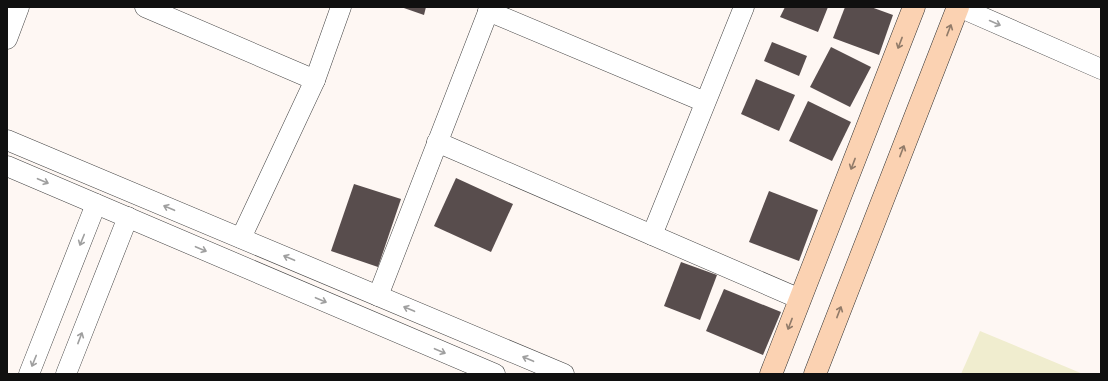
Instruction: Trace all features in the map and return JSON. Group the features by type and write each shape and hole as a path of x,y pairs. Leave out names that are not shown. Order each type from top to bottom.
{"street":[{"path":"7,39 19,7"},
{"path":"145,7 315,80"},
{"path":"241,238 315,80 341,7"},
{"path":"652,235 744,7"},
{"path":"771,374 914,7"},
{"path":"815,374 959,7 1101,69"},
{"path":"378,296 489,9 705,102"},
{"path":"7,140 564,374"},
{"path":"437,142 800,299"},
{"path":"7,166 495,374"},
{"path":"29,374 96,204"},
{"path":"73,372 128,217"}],"shaded area":[{"path":"980,331 1083,374 961,374"}],"building":[{"path":"401,7 426,7 424,15"},
{"path":"785,7 828,7 818,32 780,17"},
{"path":"845,7 871,7 893,15 879,55 833,38"},
{"path":"772,42 807,56 799,76 764,61"},
{"path":"831,47 871,67 850,107 810,87"},
{"path":"756,79 795,95 779,131 741,114"},
{"path":"808,101 851,122 832,161 789,141"},
{"path":"456,178 513,204 491,252 434,226"},
{"path":"354,184 401,199 378,267 331,251"},
{"path":"769,191 818,210 799,261 749,242"},
{"path":"681,262 717,275 700,320 664,306"},
{"path":"724,289 781,312 763,355 706,331"}]}
